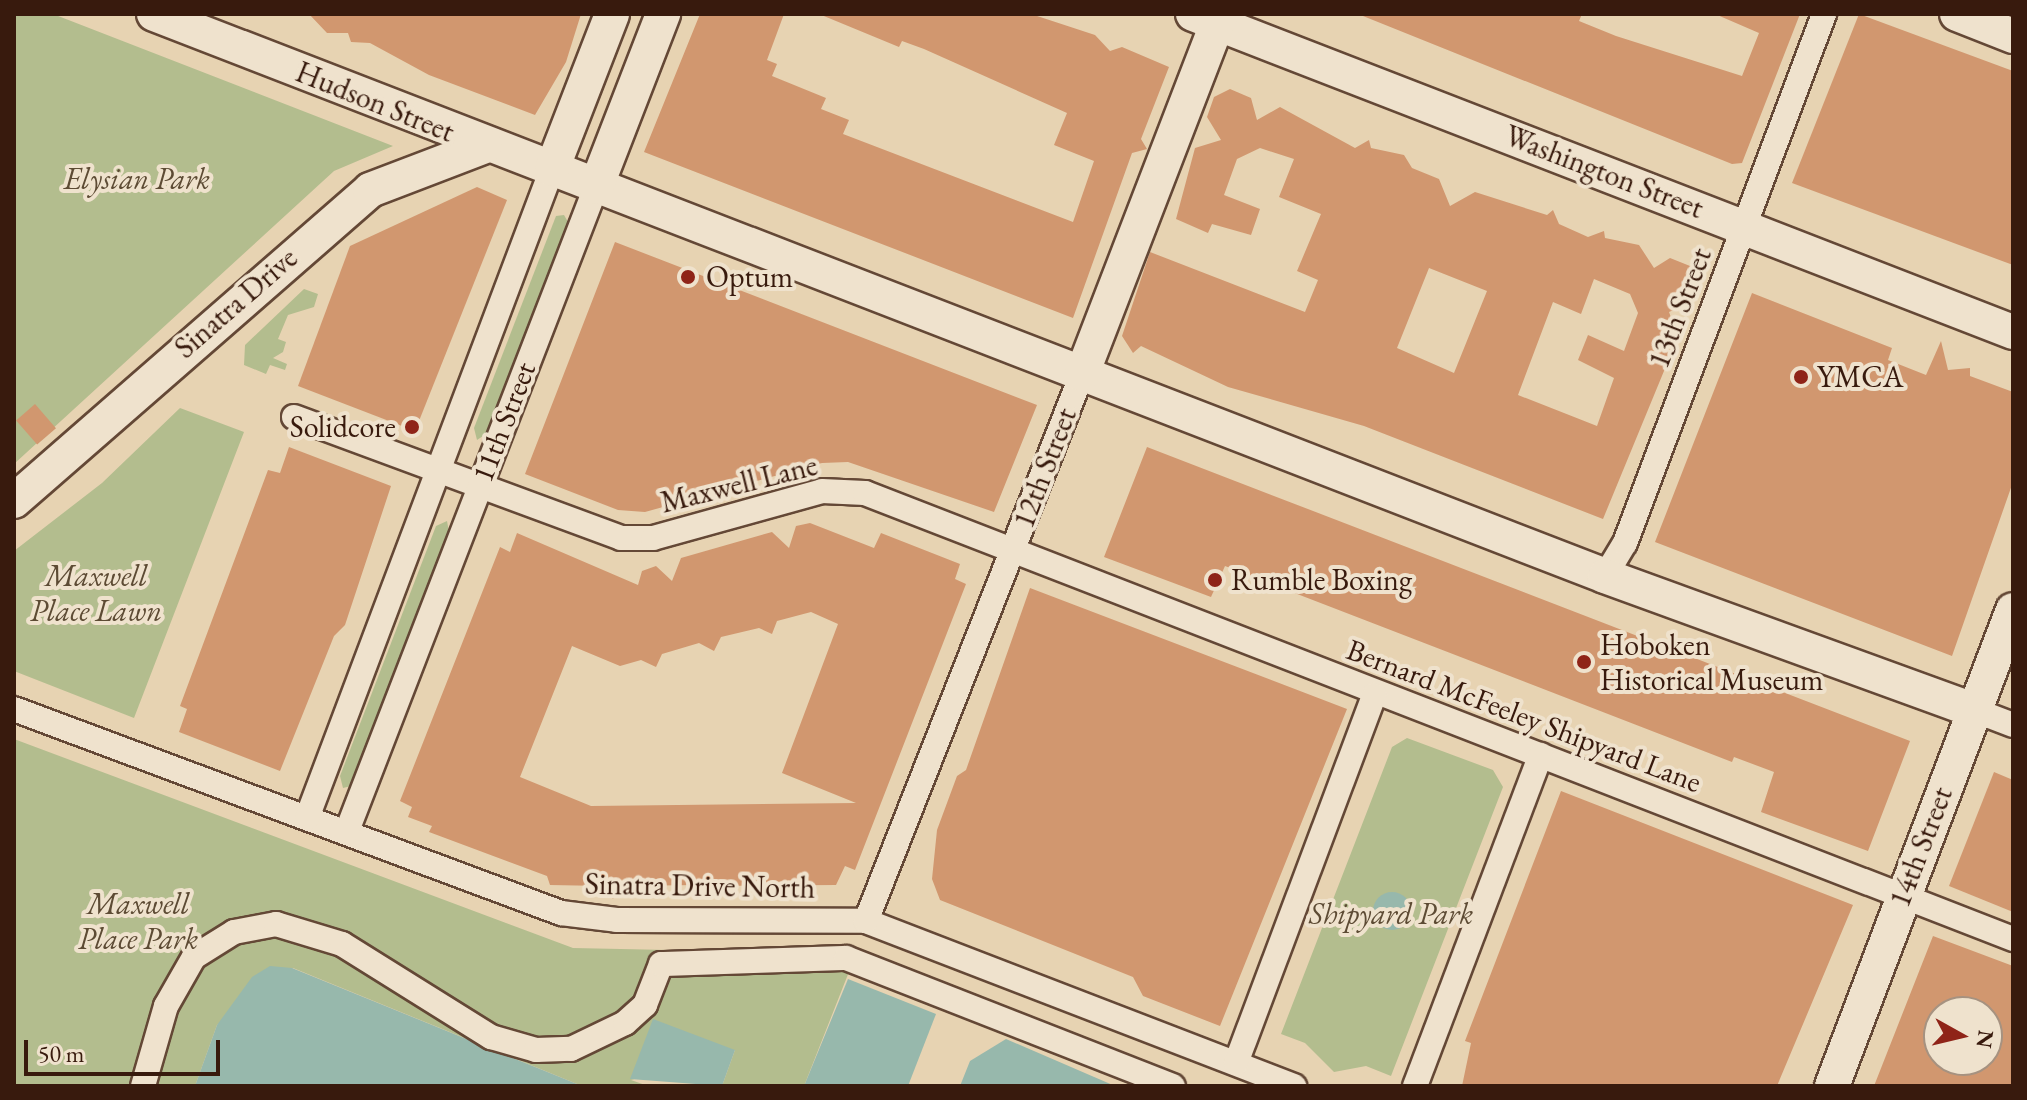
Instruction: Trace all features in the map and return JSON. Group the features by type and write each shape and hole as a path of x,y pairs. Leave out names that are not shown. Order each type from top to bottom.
{"street":[{"name":"Hudson Street","path":"154,14 485,146 552,169 1605,576 1974,710"},
{"name":"11th Street","path":"307,818 612,14"},
{"name":"11th Street","path":"347,831 663,14"},
{"name":"13th Street","path":"1605,576 1625,543 1824,14"},
{"path":"1957,14 2013,36"},
{"name":"Washington Street","path":"1210,17 2013,332"},
{"name":"12th Street","path":"866,921 1082,374 1210,17"},
{"name":"Sinatra Drive","path":"14,501 370,190 485,146"},
{"name":"Maxwell Lane","path":"294,417 478,488 621,538 653,538 822,491 865,493 1013,551"},
{"name":"Bernard McFeeley Shipyard Lane","path":"1013,551 1374,695 1541,755 2013,939"},
{"name":"14th Street","path":"1832,1086 1902,895 2013,610"},
{"path":"1236,1063 1374,695"},
{"name":"Sinatra Drive North","path":"14,709 579,917 866,921 1294,1086"},
{"path":"1974,710 2013,725"},
{"path":"1415,1086 1541,755"},
{"path":"143,1086 174,987 194,957 234,932 276,924 310,931 491,1037 536,1050 571,1049 625,1023 645,1005 661,955 846,958 1173,1086"}],"green space":[{"name":"Elysian Park","path":"14,14 53,14 393,146 334,171 14,464"},
{"path":"564,215 568,222 486,434 477,440 474,428 556,216"},
{"path":"304,289 318,294 314,307 288,315 278,339 286,342 283,352 273,358 287,364 285,370 270,365 266,374 244,365 245,345"},
{"name":"Maxwell Place Lawn","path":"180,408 244,432 134,718 14,671 14,551 102,483"},
{"path":"447,521 449,532 351,786 343,788 340,776 436,526"},
{"name":"Shipyard Park","path":"1407,738 1493,770 1503,787 1391,1076 1366,1066 1334,1072 1305,1043 1281,1034 1392,747"},
{"name":"Maxwell Place Park","path":"14,739 573,948 856,954 804,1086 722,1086 735,1050 631,1080 648,1086 582,1086 293,968 217,1025 195,1086 14,1086"}],"water":[{"path":"1392,892 1405,898 1411,911 1405,924 1392,930 1379,924 1373,911 1379,898"},
{"path":"270,966 292,968 582,1086 195,1086 217,1025 252,977"},
{"path":"848,979 936,1014 908,1086 804,1086"},
{"path":"653,1019 735,1050 722,1086 630,1079"},
{"path":"1006,1039 1115,1086 960,1086 970,1061"}],"building":[{"path":"309,14 581,14 566,62 535,115 429,75 370,43 351,42 348,33 327,33"},
{"path":"700,14 784,14 767,60 777,64 772,76 826,98 821,109 849,120 843,134 1073,222 1094,161 1054,145 1067,113 924,49 902,41 899,47 819,14 1031,14 1095,35 1110,51 1122,47 1169,67 1141,139 1147,149 1132,153 1073,318 644,152"},
{"path":"1358,14 1582,14 1579,21 1616,36 1742,76 1759,33 1715,14 1800,14 1742,163 1732,164"},
{"path":"1859,14 2013,71 2013,265 1792,183"},
{"path":"1230,89 1251,98 1257,120 1280,107 1355,148 1369,140 1371,148 1404,155 1412,168 1439,179 1450,206 1475,192 1547,215 1553,210 1559,224 1588,237 1604,231 1605,238 1639,245 1654,268 1670,258 1690,266 1696,282 1689,303 1669,312 1678,337 1603,519 1364,426 1228,387 1141,346 1133,353 1122,336 1150,252 1305,312 1318,280 1297,271 1321,214 1279,197 1294,159 1260,148 1237,159 1224,195 1260,209 1251,235 1212,224 1208,233 1176,219 1195,148 1221,140 1207,117 1214,97","holes":["1429,268 1487,291 1454,373 1397,348","1594,279 1630,294 1638,313 1624,351 1588,335 1578,360 1614,378 1597,426 1518,395 1553,302 1581,314"]},
{"path":"477,187 507,200 415,431 298,386 350,246"},
{"path":"615,242 1037,405 994,512 848,462 822,463 645,512 618,510 525,474"},
{"path":"1752,293 1892,348 1888,360 1926,375 1941,341 1948,370 1970,368 1970,376 2013,392 2013,482 1952,656 1655,542"},
{"path":"35,404 56,428 37,445 16,420"},
{"path":"289,447 391,486 345,625 334,636 280,771 179,732 187,709 180,706 268,470 280,473"},
{"path":"1147,447 1910,741 1868,851 1761,812 1774,772 1734,757 1732,762 1225,566 1211,597 1104,557"},
{"path":"810,523 874,548 881,533 960,564 955,579 966,584 855,870 845,866 836,885 714,886 707,894 699,885 619,886 613,899 604,886 550,885 547,876 429,832 432,826 408,817 412,807 400,801 500,547 510,552 517,533 638,585 642,571 656,566 672,581 681,558 772,532 789,548 796,526","holes":["811,612 838,624 782,773 856,803 591,806 520,777 572,646 620,666 641,660 656,667 662,654 699,643 714,651 721,637 759,628 772,634 777,621"]},
{"path":"1030,588 1347,709 1220,1026 1143,996 1133,977 940,900 932,879 937,830 957,776 966,770"},
{"path":"1994,772 2013,780 2013,912 1949,886"},
{"path":"1561,791 1853,905 1777,1086 1462,1086 1471,1043 1465,1041"},
{"path":"1933,936 2013,966 2013,1086 1874,1086"}],"place":[{"name":"Optum","path":"688,277"},
{"name":"YMCA","path":"1801,377"},
{"name":"Solidcore","path":"412,427"},
{"name":"Rumble Boxing","path":"1215,580"},
{"name":"Hoboken Historical Museum","path":"1584,662"}]}
